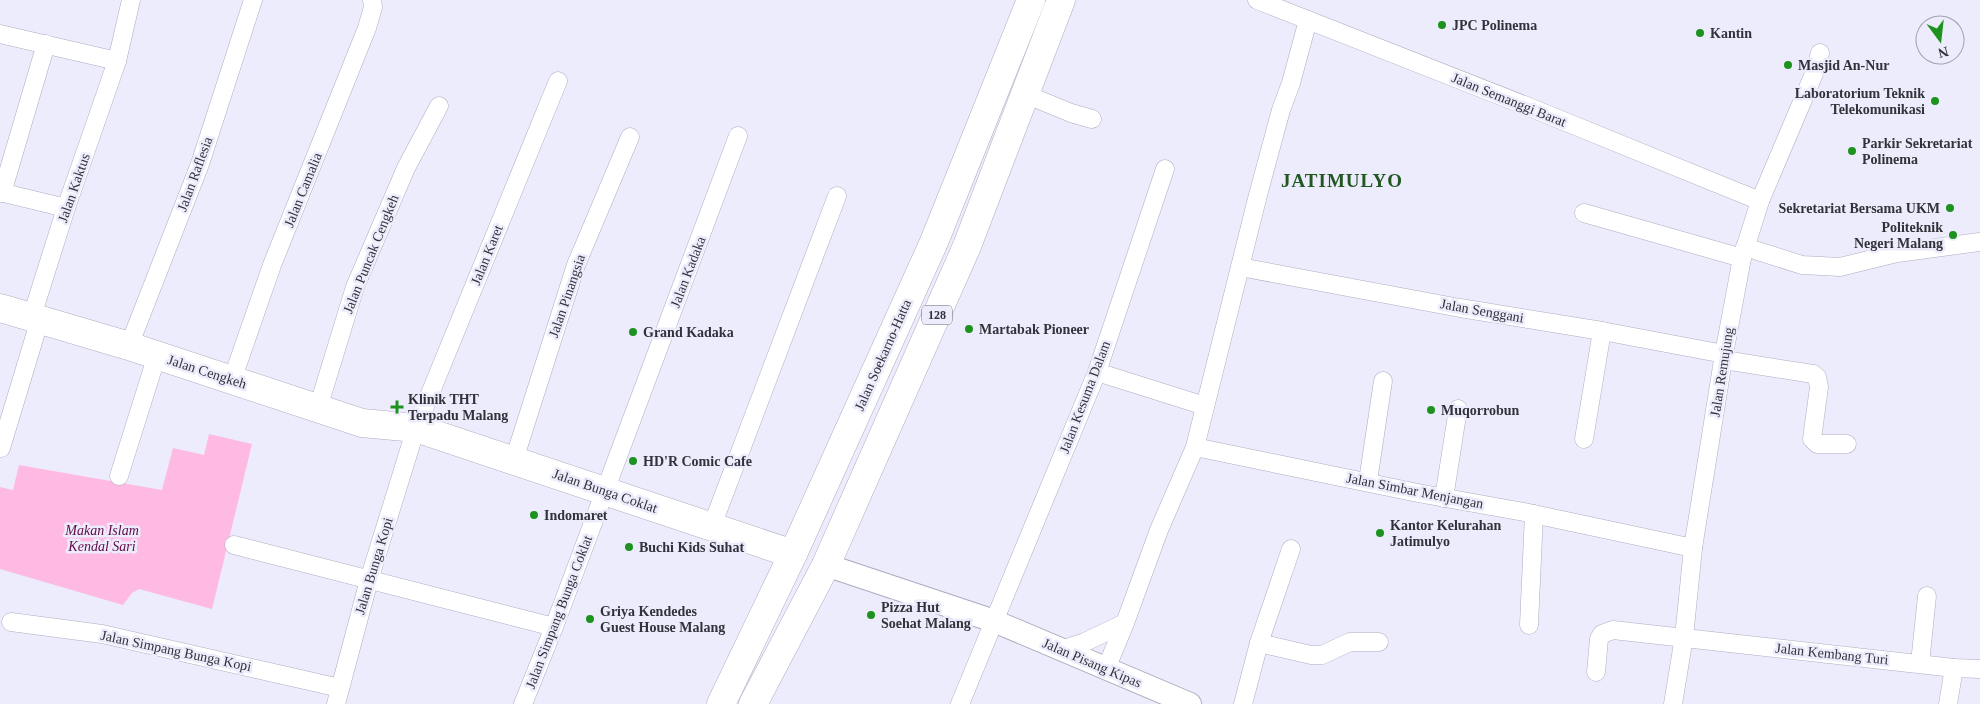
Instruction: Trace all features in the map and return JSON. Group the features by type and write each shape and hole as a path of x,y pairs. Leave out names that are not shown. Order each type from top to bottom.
{"main road":[{"name":"Jalan Soekarno-Hatta","path":"721,704 793,554 934,242 1032,0"},
{"name":"128","path":"753,704 826,565 967,246 1061,0"},
{"path":"1011,54 1037,61"},
{"name":"Jalan Cengkeh","path":"0,308 36,317 129,346 362,423 416,428"},
{"name":"Jalan Bunga Coklat","path":"416,428 793,554"}],"street":[{"name":"Jalan Kaktus","path":"0,448 66,208 117,61 131,0"},
{"name":"Jalan Raflesia","path":"129,346 200,164 253,0"},
{"name":"Jalan Camalia","path":"232,380 272,265 367,28 373,7 372,0"},
{"name":"Jalan Semanggi Barat","path":"1257,0 1530,107 1760,201"},
{"path":"1106,669 1159,530 1195,447 1281,110 1292,83 1308,20"},
{"path":"0,34 117,61"},
{"path":"46,44 1,192 66,208"},
{"name":"Jalan Remujung","path":"1673,704 1684,637 1693,548 1743,253 1760,201 1816,69 1820,53"},
{"name":"Jalan Karet","path":"416,428 558,81"},
{"path":"1025,94 1071,113 1092,119"},
{"name":"Jalan Puncak Cengkeh","path":"318,408 355,287 406,168 439,106"},
{"name":"Jalan Kadaka","path":"605,492 738,136"},
{"name":"Jalan Pinangsia","path":"514,460 576,265 630,137"},
{"name":"Jalan Kesuma Dalam","path":"960,704 1097,372 1165,169"},
{"path":"712,526 837,196"},
{"path":"1584,213 1743,253 1802,265 1840,267 1897,253 1980,242"},
{"name":"Jalan Senggani","path":"1240,267 1460,308 1602,331 1813,374 1817,377 1819,387 1812,438 1817,444 1847,444"},
{"path":"1584,439 1602,331"},
{"path":"119,476 157,356"},
{"path":"1097,372 1205,406"},
{"path":"1368,481 1383,381"},
{"path":"1444,498 1458,409"},
{"name":"Jalan Bunga Kopi","path":"338,696 369,580 416,428"},
{"name":"Jalan Simbar Menjangan","path":"1195,447 1444,498 1534,514 1693,548"},
{"name":"Jalan Simpang Bunga Coklat","path":"523,704 605,492"},
{"path":"1529,625 1534,514"},
{"path":"234,545 554,627"},
{"path":"1243,704 1259,643 1291,549"},
{"path":"826,565 994,621"},
{"path":"1920,663 1927,596"},
{"name":"Jalan Pisang Kipas","path":"994,621 1190,704"},
{"name":"Jalan Simpang Bunga Kopi","path":"11,622 102,634 338,696"},
{"path":"1061,650 1085,642 1125,623"},
{"name":"Jalan Kembang Turi","path":"1596,672 1598,639 1602,634 1613,630 1954,668 1980,669"},
{"path":"1259,643 1311,655 1322,655 1350,642 1379,642"},
{"path":"1948,704 1954,668"}],"green space":[{"name":"Makan Islam Kendal Sari","path":"209,434 252,444 212,609 139,589 132,593 123,605 0,569 0,487 13,490 19,465 162,490 173,448 204,455"}],"place":[{"name":"JPC Polinema","path":"1442,25"},
{"name":"Kantin","path":"1700,33"},
{"name":"Masjid An-Nur","path":"1788,65"},
{"name":"Laboratorium Teknik Telekomunikasi","path":"1935,101"},
{"name":"Parkir Sekretariat Polinema","path":"1852,151"},
{"name":"Sekretariat Bersama UKM","path":"1950,208"},
{"name":"Politeknik Negeri Malang","path":"1953,235"},
{"name":"Martabak Pioneer","path":"969,329"},
{"name":"Grand Kadaka","path":"633,332"},
{"name":"Klinik THT Terpadu Malang","path":"397,407"},
{"name":"Muqorrobun","path":"1431,410"},
{"name":"HD'R Comic Cafe","path":"633,461"},
{"name":"Indomaret","path":"534,515"},
{"name":"Kantor Kelurahan Jatimulyo","path":"1380,533"},
{"name":"Buchi Kids Suhat","path":"629,547"},
{"name":"Pizza Hut Soehat Malang","path":"871,615"},
{"name":"Griya Kendedes Guest House Malang","path":"590,619"}],"district":[{"name":"JATIMULYO","path":"1342,180"}]}
